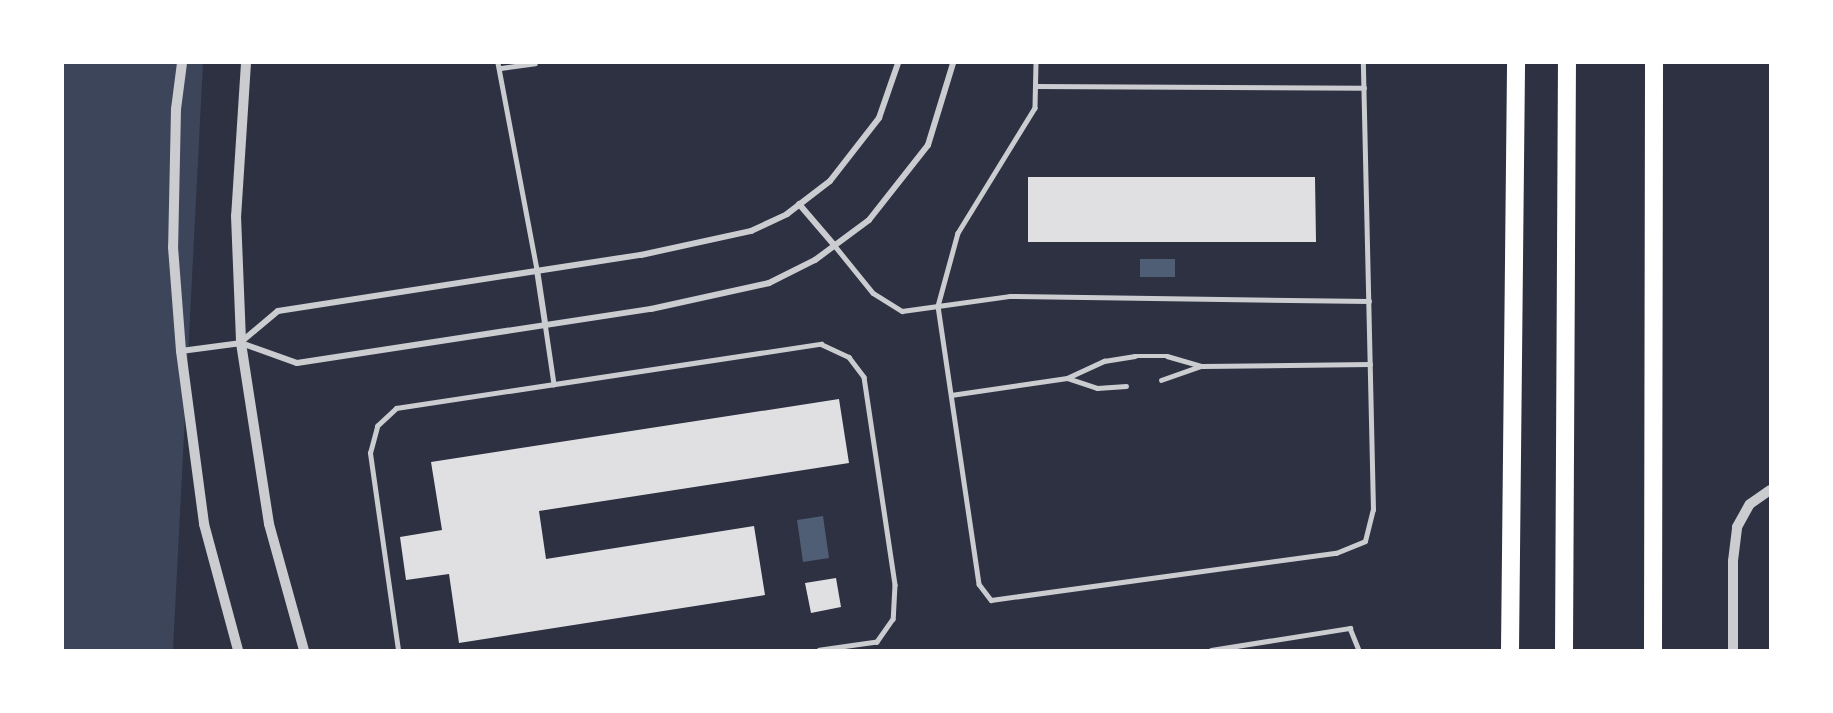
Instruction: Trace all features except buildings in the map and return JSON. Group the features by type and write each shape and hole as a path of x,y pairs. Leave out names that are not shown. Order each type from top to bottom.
{"highway":[{"path":"1510,650 1516,63"},
{"path":"1564,650 1567,63"},
{"path":"1653,650 1654,63"}],"street":[{"path":"182,63 176,109 173,248 181,351 204,524 238,650"},
{"path":"246,63 236,216 241,342 269,524 304,650"},
{"path":"241,342 278,311 641,255 751,231 799,204 830,181 879,118 898,63"},
{"path":"181,351 241,342 297,363 651,309 769,283 835,246 869,220 928,145 953,63"},
{"path":"799,204 835,246"},
{"path":"537,270 545,324"},
{"path":"1733,650 1733,561 1737,527 1750,504 1770,490"}],"lane":[{"path":"535,63 500,65 537,270"},
{"path":"1036,63 1035,108 958,233 938,306 979,584 991,600 1336,553 1365,541 1373,510 1363,63"},
{"path":"1035,86 1364,88"},
{"path":"835,246 873,293 902,311 1011,296 1369,301"},
{"path":"545,324 554,384"},
{"path":"398,650 370,453 377,426 396,408 821,344 849,357 864,377 895,585 893,619 877,642 820,650"},
{"path":"951,395 1067,378 1104,361 1135,356 1167,356 1202,366 1370,364"},
{"path":"1161,380 1202,366"},
{"path":"1067,378 1098,388 1126,386"},
{"path":"1211,650 1350,628 1359,650"}],"shaded area":[{"path":"63,63 203,63 173,650 63,650"},
{"path":"1140,259 1175,259 1175,277 1140,277"},
{"path":"823,516 829,558 803,562 797,520"}]}
